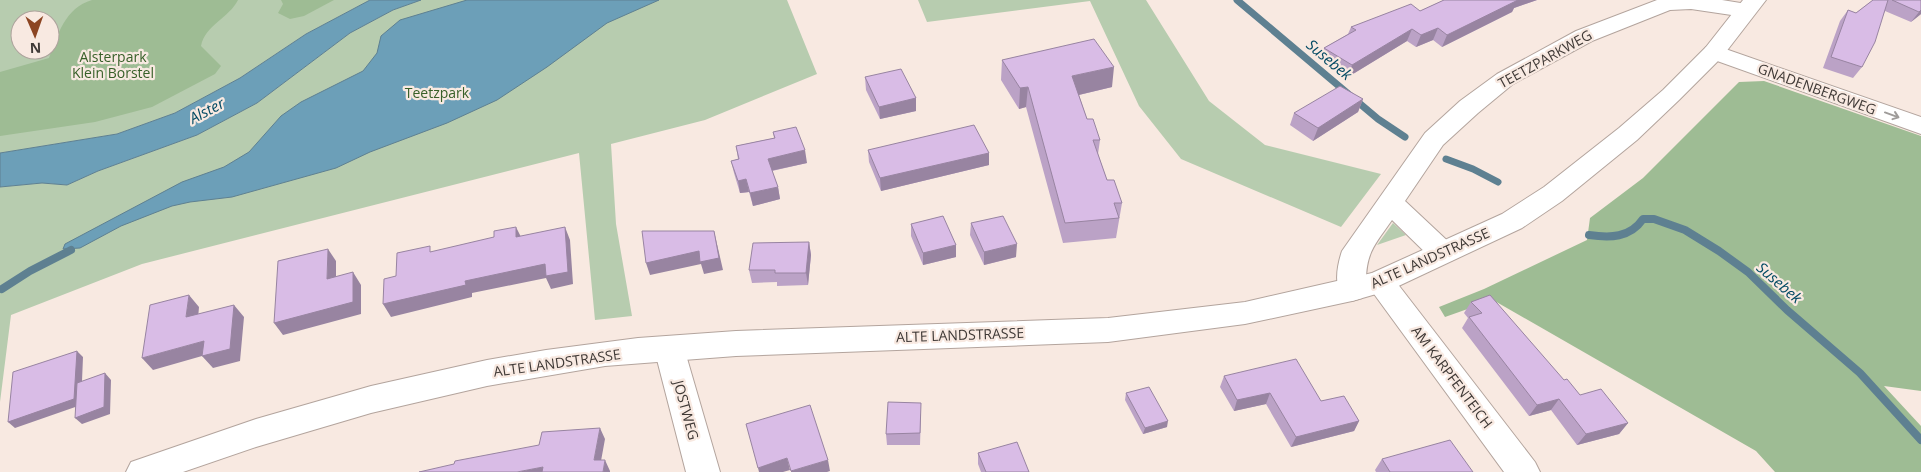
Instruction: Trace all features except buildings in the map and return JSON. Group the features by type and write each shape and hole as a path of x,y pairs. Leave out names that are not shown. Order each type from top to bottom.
{"main road":[{"name":"TEETZPARKWEG","path":"1366,286 1352,264 1356,251 1434,139 1469,107 1505,79 1584,36 1666,4 1691,2 1750,5"},
{"name":"ALTE LANDSTRASSE","path":"143,472 280,425 388,394 501,370 605,354 770,342 1108,330 1245,314 1366,286 1512,221 1553,194 1628,134 1671,95 1714,52 1750,5"},
{"name":"GNADENBERGWEG","path":"1714,52 1921,126"},
{"path":"1390,202 1443,253"},
{"name":"AM KARPFENTEICH","path":"1366,286 1523,472"},
{"name":"JOSTWEG","path":"669,348 703,472"}],"green space":[{"name":"Alsterpark Klein Borstel","path":"0,0 370,0 306,34 240,78 175,113 117,134 0,153"},
{"path":"92,0 238,0 229,12 207,32 203,39 201,46 221,66 215,74 152,107 95,122 0,136 0,72 42,60 60,60 60,29 75,9"},
{"path":"281,0 334,0 304,16 290,19 278,13 283,4"},
{"name":"Teetzpark","path":"421,0 787,0 817,74 705,120 611,144 616,224 632,316 595,320 579,153 142,264 11,315 0,402 0,187 42,183 67,185 98,171 197,135 257,103 350,33 393,10"},
{"path":"918,0 1146,0 1209,101 1265,145 1381,174 1341,227 1181,159 1139,106 1090,1 927,22"},
{"path":"1764,81 1921,136 1921,391 1884,386 1921,426 1921,472 1775,472 1756,451 1493,300 1445,317 1439,307 1484,289 1587,240 1590,218 1643,178 1739,82"},
{"path":"1393,223 1406,235 1377,245"}],"water":[{"name":"Alster","path":"370,0 421,0 393,10 350,33 257,103 197,135 98,171 67,185 42,183 0,187 0,153 117,134 175,113 240,78 306,34"},
{"path":"467,0 659,0 607,23 547,67 497,100 447,123 370,152 336,168 232,197 172,206 121,226 80,248 63,249 65,244 182,182 224,167 249,152 281,116 301,102 363,71 377,53 381,36 400,20"}],"waterway":[{"name":"Susebek","path":"1237,0 1378,119 1405,137"},
{"name":"Susebek","path":"1446,159 1473,169 1498,182"},
{"name":"Susebek","path":"1589,235 1612,236 1626,233 1643,219 1654,219 1685,230 1748,272 1787,310 1860,373 1921,440"},
{"path":"2,289 30,271 71,250"}]}
